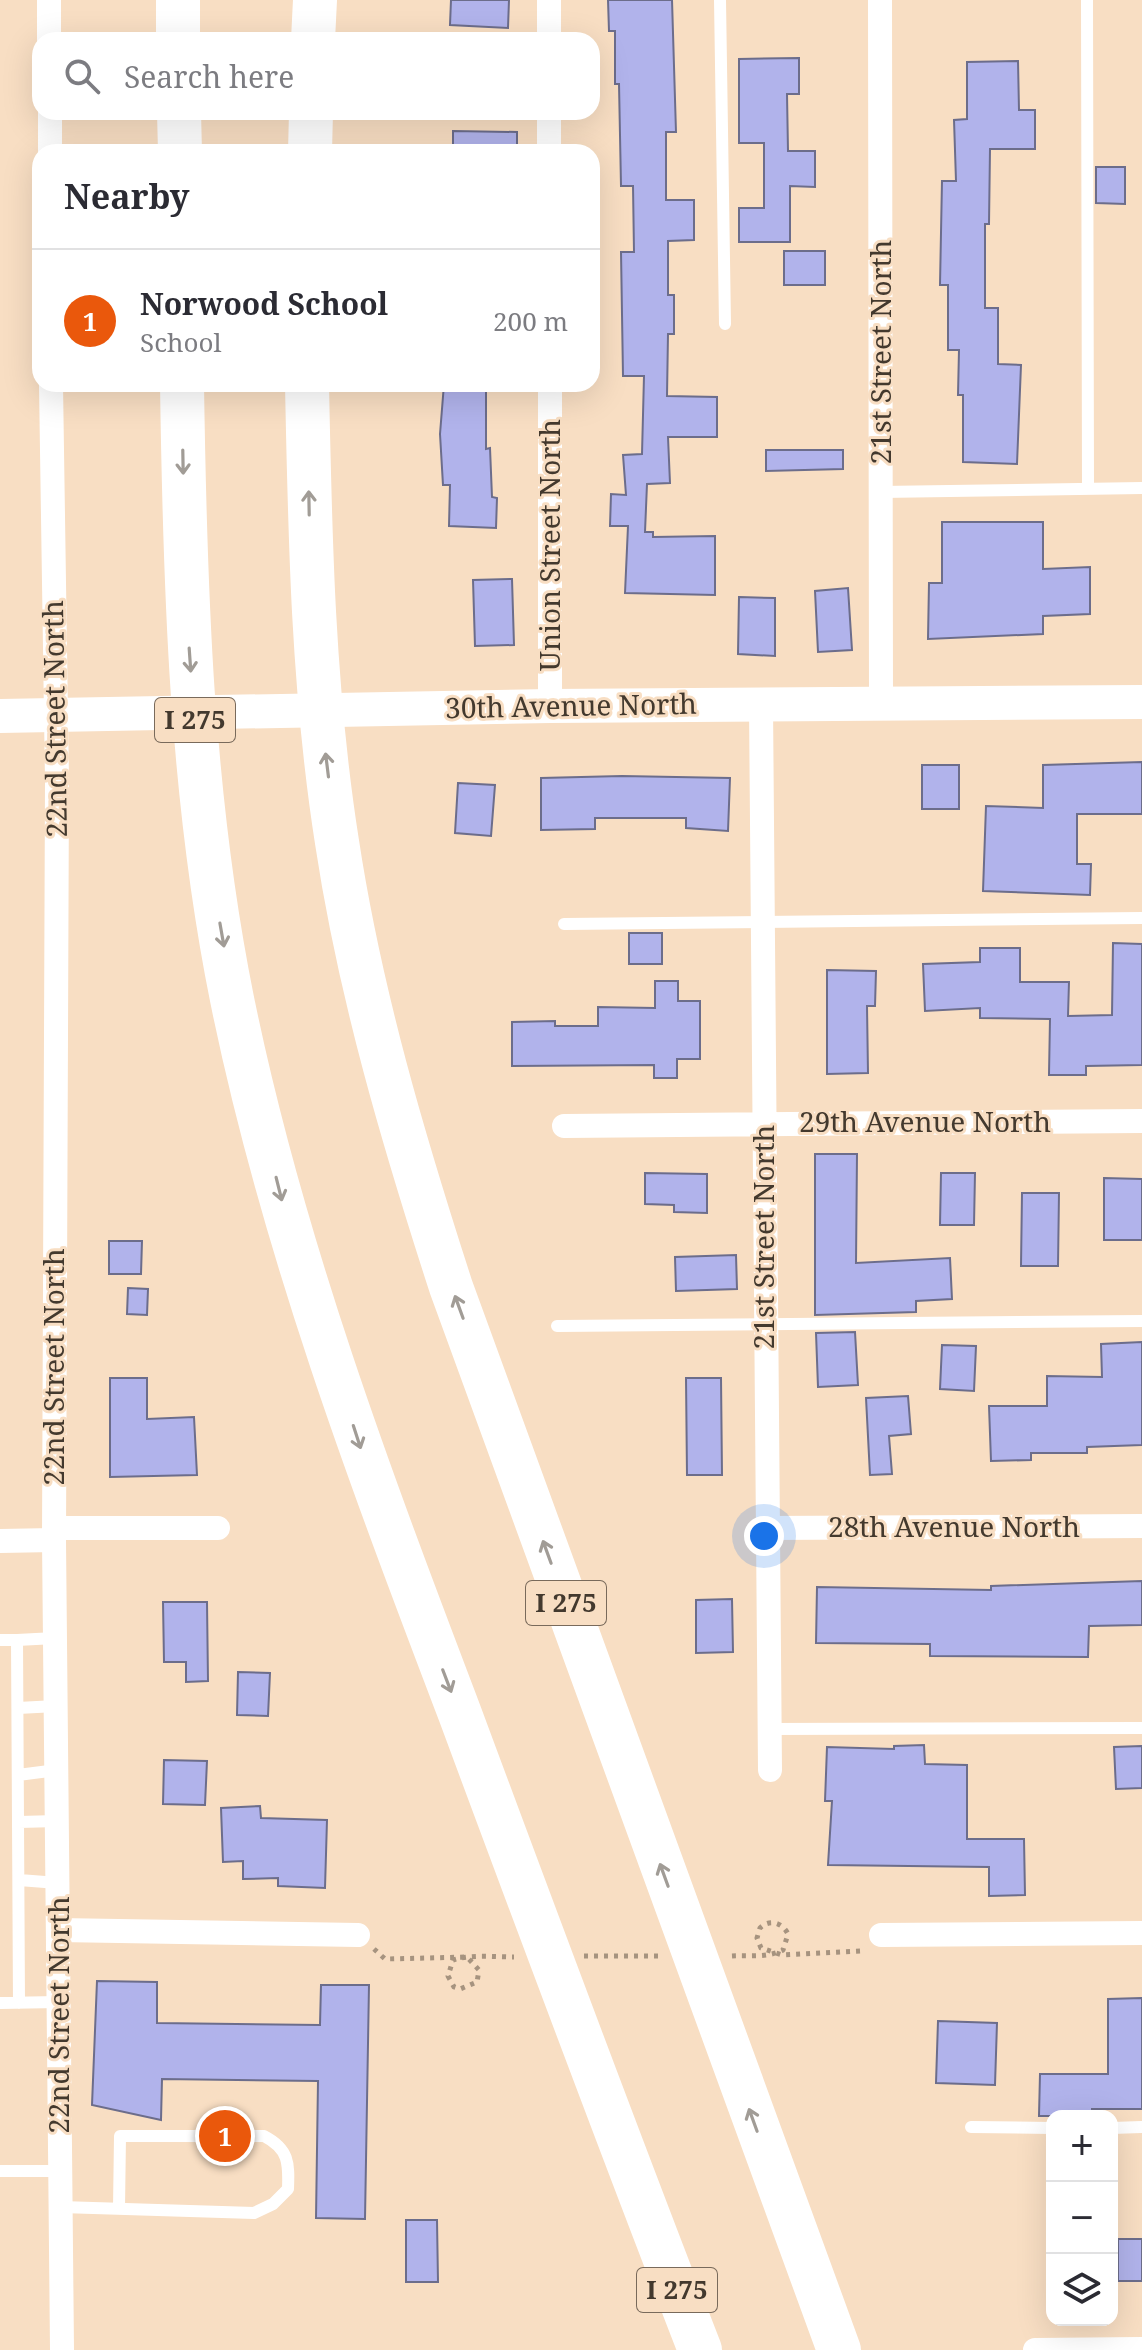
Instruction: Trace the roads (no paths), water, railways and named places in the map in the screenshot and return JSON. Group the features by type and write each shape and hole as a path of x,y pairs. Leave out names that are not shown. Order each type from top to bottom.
{"highway":[{"path":"178,0 178,32"},
{"path":"313,32 315,0"},
{"path":"179,120 180,144"},
{"path":"310,144 311,120"},
{"name":"I 275","path":"182,392 185,582 209,858 233,1000 291,1238 370,1475 700,2350"},
{"name":"I 275","path":"307,392 310,581 319,706 337,843 356,948 413,1172 451,1287 839,2350"},
{"path":"769,2163 872,2350"},
{"path":"653,2229 681,2350"}],"street":[{"path":"49,0 49,32"},
{"path":"549,0 549,32"},
{"name":"21st Street North","path":"880,0 881,704"},
{"path":"50,120 50,144"},
{"path":"549,120 549,144"},
{"name":"22nd Street North","path":"51,392 57,781 54,1534 62,2350"},
{"name":"Union Street North","path":"550,392 550,706"},
{"name":"30th Avenue North","path":"0,716 550,706 1142,702"},
{"name":"21st Street North","path":"761,704 770,1770"},
{"name":"29th Avenue North","path":"564,1126 1142,1121"},
{"name":"28th Avenue North","path":"766,1528 1142,1526"},
{"path":"0,1541 54,1534 218,1528"},
{"path":"58,1930 358,1935"},
{"path":"881,1935 1142,1933"},
{"path":"1035,2350 1142,2349"}],"lane":[{"path":"720,0 725,324"},
{"path":"1087,0 1088,489"},
{"path":"881,492 1142,488"},
{"path":"564,924 1142,918"},
{"path":"557,1326 1142,1321"},
{"path":"0,1640 55,1638"},
{"path":"17,1640 19,2003"},
{"path":"18,1708 56,1706"},
{"path":"769,1729 1142,1728"},
{"path":"18,1775 57,1770"},
{"path":"19,1822 57,1821"},
{"path":"19,1880 58,1883"},
{"path":"0,2003 59,2002"},
{"path":"971,2127 1046,2128"},
{"path":"1118,2128 1142,2127"},
{"path":"61,2207 254,2213 273,2204 288,2189 289,2163 281,2145 264,2136 120,2136 119,2208"},
{"path":"0,2171 60,2171"}],"place":[{"name":"Norwood School","path":"225,2136"}]}
